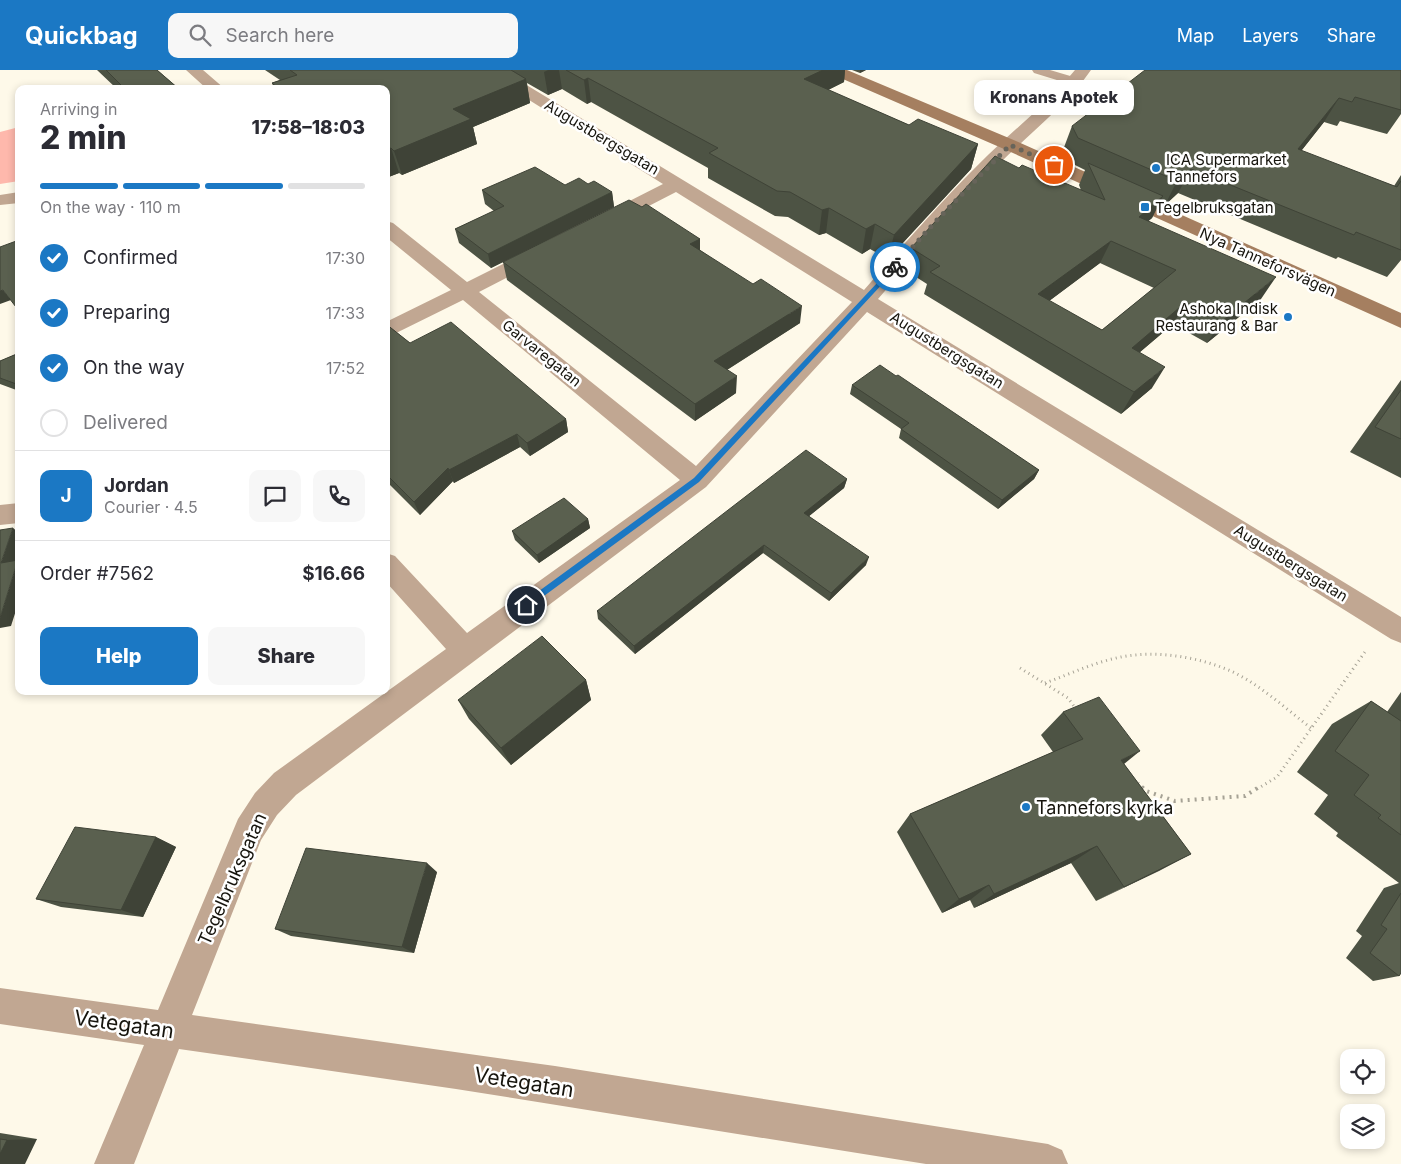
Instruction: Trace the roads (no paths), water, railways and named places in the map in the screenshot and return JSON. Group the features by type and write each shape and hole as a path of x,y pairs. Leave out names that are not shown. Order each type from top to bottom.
{"main road":[{"name":"Nya Tanneforsvägen","path":"834,70 1010,145 1401,321"}],"street":[{"path":"194,70 212,85"},
{"name":"Augustbergsgatan","path":"491,70 1393,626"},
{"name":"Tegelbruksgatan","path":"114,1164 249,830 266,804 285,784 697,480 866,300 935,222 1078,76"},
{"path":"589,228 678,184"},
{"path":"0,200 15,198"},
{"name":"Garvaregatan","path":"390,230 697,480"},
{"path":"390,328 554,246"},
{"path":"0,515 15,513"},
{"path":"390,568 465,650"},
{"name":"Vetegatan","path":"0,1006 606,1094 1048,1164"}],"lane":[{"path":"1038,70 1078,76"}],"place":[{"name":"Kronans Apotek","path":"1054,165"},
{"name":"ICA Supermarket Tannefors","path":"1156,168"},
{"name":"Tegelbruksgatan","path":"1145,207"},
{"name":"Ashoka Indisk Restaurang & Bar","path":"1288,317"},
{"name":"Tannefors kyrka","path":"1026,807"}]}
